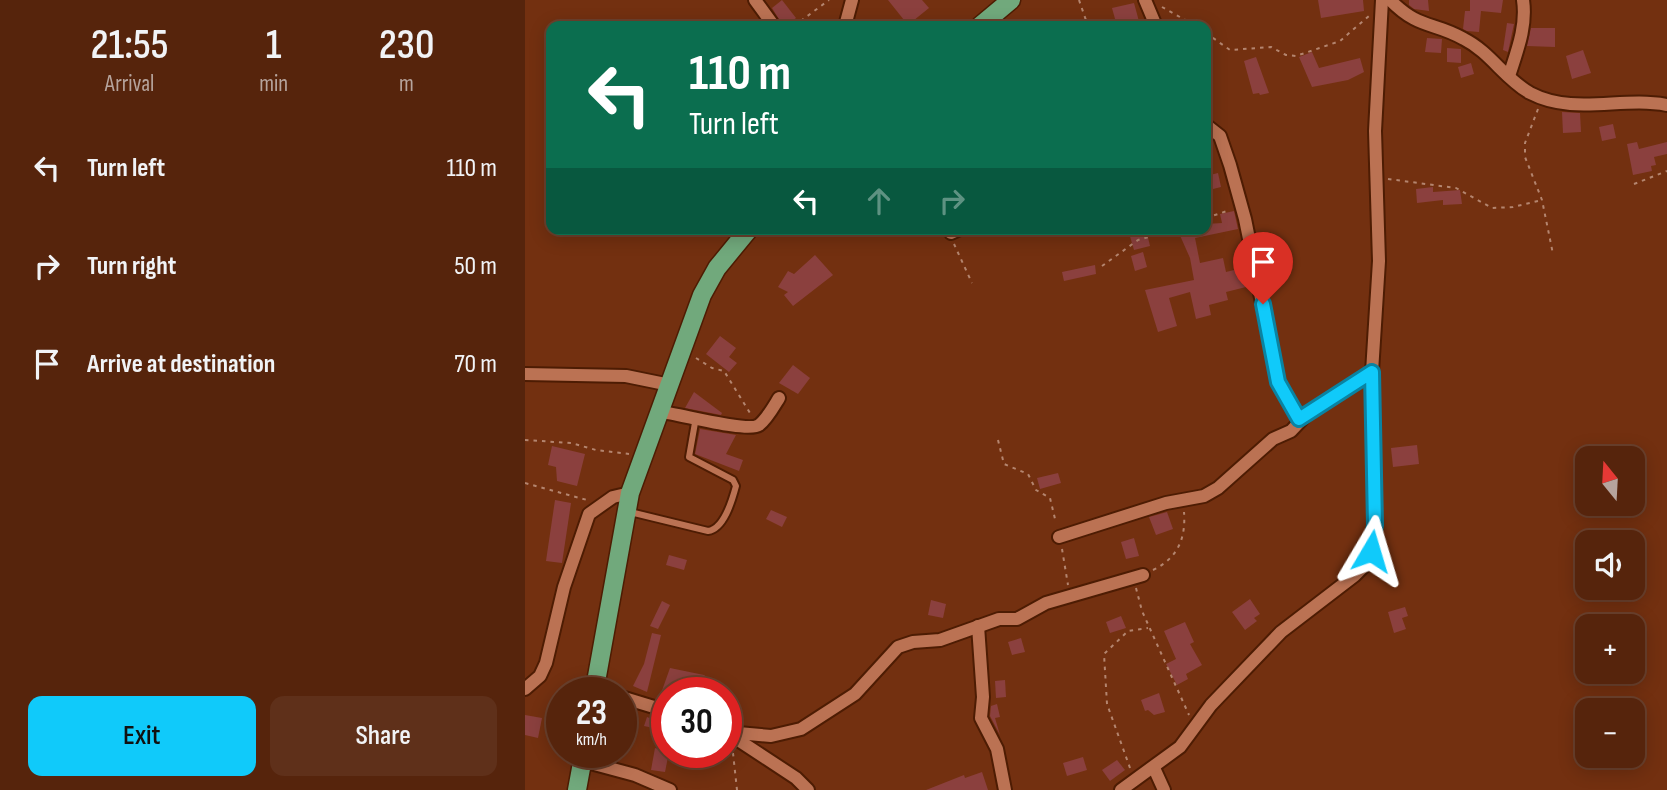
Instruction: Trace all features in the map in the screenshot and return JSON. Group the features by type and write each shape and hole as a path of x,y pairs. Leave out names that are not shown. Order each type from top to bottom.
{"main road":[{"path":"986,21 1011,0"},
{"path":"602,677 629,502 644,455 702,295 717,268 744,235"},
{"path":"577,790 582,768"}],"street":[{"path":"755,0 770,21"},
{"path":"846,21 852,0"},
{"path":"1145,0 1154,21"},
{"path":"1509,76 1521,38 1523,0"},
{"path":"1385,1 1411,20 1460,36 1477,46 1527,91 1541,98 1596,106 1648,102 1667,105"},
{"path":"1121,790 1154,768 1195,729 1210,705 1281,632 1364,566 1371,551 1375,525 1372,372 1379,261 1374,131 1385,1"},
{"path":"1211,129 1220,136 1241,207 1278,382 1299,419"},
{"path":"1059,537 1166,503 1194,498 1230,480 1265,444 1291,431 1299,419 1372,372"},
{"path":"525,374 625,376 670,384"},
{"path":"661,412 696,416 744,429 759,425 779,398"},
{"path":"525,690 540,676 546,663 583,525 598,505 629,502"},
{"path":"742,735 771,736 801,729 855,694 898,647 913,642 940,640 1004,618 1019,618 1039,606 1070,595 1143,575"},
{"path":"978,626 983,697 981,718 997,749 1005,790"},
{"path":"742,743 796,778 809,790"},
{"path":"615,768 670,790"},
{"path":"1154,768 1164,790"}],"lane":[{"path":"629,502 708,531 715,530 721,524 736,486 733,480 689,457 696,416"}],"path":[{"path":"801,21 829,0"},
{"path":"1079,0 1086,21"},
{"path":"1211,37 1230,50 1271,47 1286,55 1296,56 1345,39 1385,1"},
{"path":"1160,7 1187,21"},
{"path":"1541,98 1527,136 1525,157 1542,201 1553,254"},
{"path":"1634,184 1667,171"},
{"path":"1376,177 1456,188 1492,208 1542,201"},
{"path":"1211,216 1241,207"},
{"path":"957,235 972,283"},
{"path":"1102,266 1139,240 1157,235"},
{"path":"682,350 712,368 724,370 759,425"},
{"path":"525,440 644,455"},
{"path":"998,440 1004,464 1028,474 1036,490 1050,498 1070,595"},
{"path":"525,483 598,505"},
{"path":"1194,498 1184,508 1184,534 1180,546 1162,566 1143,575 1137,583 1136,592 1195,729"},
{"path":"1133,783 1107,705 1104,654 1128,631 1150,628"},
{"path":"733,768 737,790"}],"building":[{"path":"782,0 796,18 792,21 780,21 772,8"},
{"path":"888,0 922,0 929,8 913,21 905,21"},
{"path":"1318,0 1363,0 1364,11 1321,18"},
{"path":"1409,0 1428,0 1429,11 1414,9 1409,5"},
{"path":"1470,0 1503,0 1501,13 1481,11 1479,32 1467,31 1463,29 1465,11 1470,11"},
{"path":"1134,3 1139,21 1116,21 1112,8"},
{"path":"1507,23 1514,24 1508,52 1503,50"},
{"path":"1531,28 1555,28 1555,47 1527,46"},
{"path":"1427,38 1442,39 1441,53 1425,52"},
{"path":"1447,48 1461,49 1461,63 1447,62"},
{"path":"1583,50 1591,73 1572,79 1566,56"},
{"path":"1312,52 1319,68 1360,58 1364,72 1348,80 1312,87 1299,57"},
{"path":"1256,57 1269,93 1253,94 1244,61"},
{"path":"1471,63 1474,74 1461,78 1458,67"},
{"path":"1562,112 1580,113 1581,132 1563,133"},
{"path":"1613,124 1616,138 1602,141 1599,127"},
{"path":"1637,142 1639,149 1667,142 1667,154 1654,157 1656,165 1651,166 1652,171 1633,175 1627,144"},
{"path":"1218,173 1221,187 1211,190 1211,175"},
{"path":"1433,187 1433,192 1460,190 1462,204 1443,205 1443,200 1417,203 1416,189"},
{"path":"1234,211 1238,229 1211,235 1211,224 1222,223 1220,214"},
{"path":"1130,235 1147,235 1150,246 1134,250"},
{"path":"1180,235 1209,235 1195,238 1200,263 1223,258 1226,272 1246,267 1250,286 1226,292 1228,300 1209,305 1211,315 1196,319 1190,292 1169,298 1177,326 1158,332 1145,290 1194,280 1190,258"},
{"path":"1143,252 1147,267 1135,271 1131,256"},
{"path":"815,255 833,275 793,306 784,295 788,292 778,287 788,271 794,274"},
{"path":"1095,265 1096,274 1064,281 1062,272"},
{"path":"720,336 736,348 729,357 737,363 729,372 706,354"},
{"path":"793,365 810,378 798,394 779,383"},
{"path":"694,392 722,413 721,415 685,408"},
{"path":"700,429 736,435 726,454 743,460 739,471 695,454"},
{"path":"1417,445 1419,464 1393,467 1391,448"},
{"path":"552,446 585,454 577,486 557,481 556,467 548,465"},
{"path":"1058,473 1061,483 1040,489 1037,478"},
{"path":"555,500 571,503 562,563 546,561"},
{"path":"771,510 787,517 782,527 766,519"},
{"path":"1167,512 1173,529 1156,535 1149,517"},
{"path":"1134,538 1139,556 1126,559 1121,542"},
{"path":"669,555 687,560 684,570 666,565"},
{"path":"1250,599 1260,614 1254,618 1257,621 1245,630 1232,612"},
{"path":"931,600 946,604 943,618 928,615"},
{"path":"662,601 670,605 658,629 650,626"},
{"path":"1405,607 1408,616 1402,618 1406,629 1394,633 1388,612"},
{"path":"1121,616 1126,628 1110,633 1106,622"},
{"path":"1185,622 1194,642 1190,644 1202,665 1186,674 1188,679 1177,685 1166,664 1176,659 1164,631"},
{"path":"652,633 661,635 647,692 637,688 637,678 644,664"},
{"path":"1021,638 1025,652 1012,655 1008,642"},
{"path":"670,668 706,677 667,677"},
{"path":"1005,680 1006,697 996,698 995,681"},
{"path":"1159,693 1165,712 1154,715 1148,710 1145,711 1141,700"},
{"path":"997,704 1000,717 995,718 1000,735 990,716 991,706"},
{"path":"525,715 542,718 538,738 525,735"},
{"path":"647,717 651,719 651,728 644,726"},
{"path":"1083,757 1087,770 1067,776 1063,763"},
{"path":"1117,760 1125,770 1110,781 1102,770"},
{"path":"651,768 666,768 665,772"},
{"path":"982,772 988,790 926,790 964,775 965,778"}],"route":[{"path":"1263,304 1278,382 1283,396 1299,419 1372,372 1375,525 1371,551"}]}
